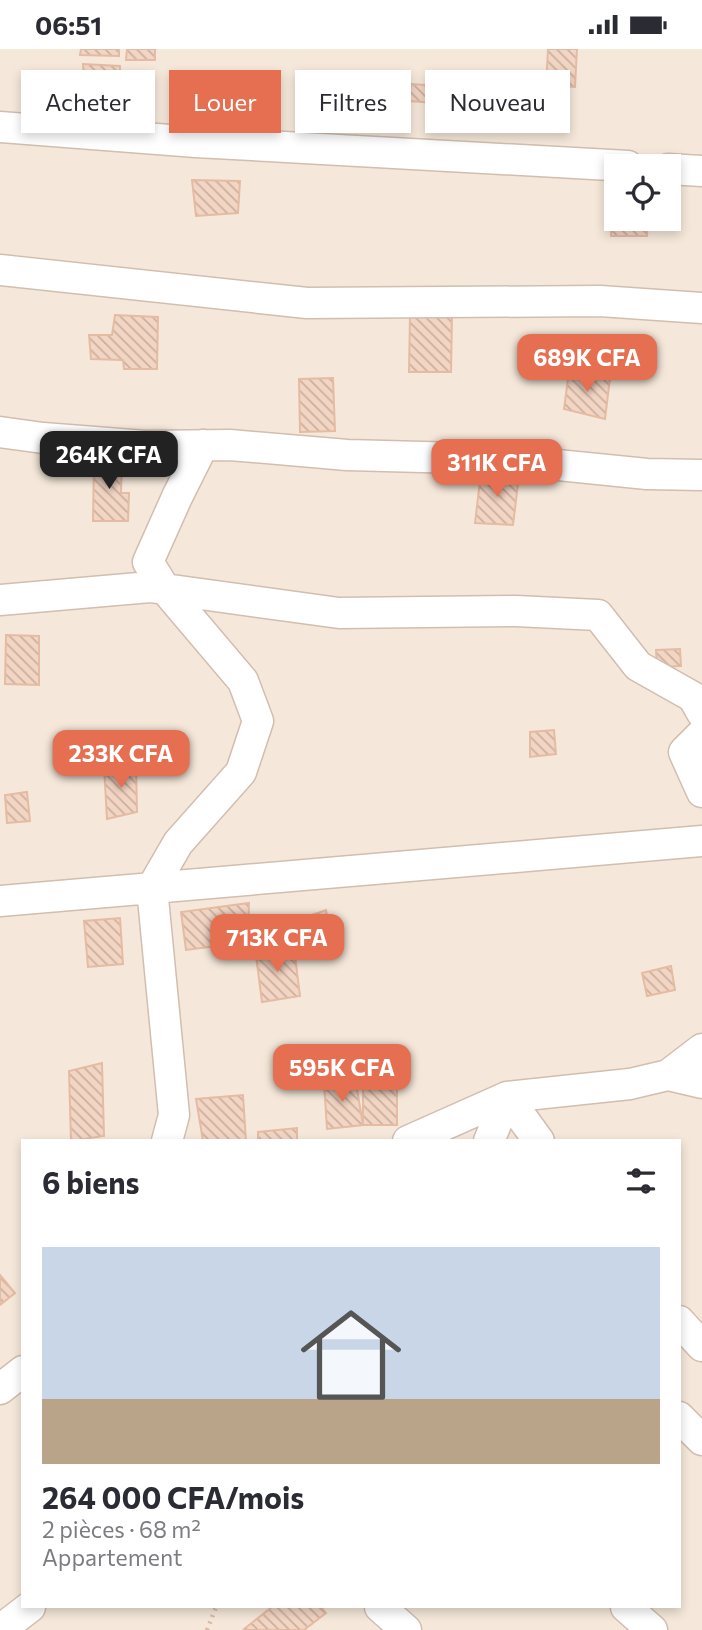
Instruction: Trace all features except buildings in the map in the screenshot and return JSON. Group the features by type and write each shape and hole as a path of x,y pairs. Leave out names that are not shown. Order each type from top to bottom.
{"street":[{"path":"0,127 196,142 604,165"},
{"path":"681,170 702,171"},
{"path":"0,270 307,303 600,301 702,308"},
{"path":"0,432 145,446 230,445 347,455 498,459 647,474 702,475"},
{"path":"168,1139 174,1115 152,888 178,843 241,772 258,721 243,681 165,589 148,562 204,445"},
{"path":"0,600 150,587 339,613 516,611 598,615 638,666 693,697 702,713"},
{"path":"702,734 684,752 702,792"},
{"path":"0,901 702,841"},
{"path":"412,1139 507,1097 630,1084 668,1075 702,1049"},
{"path":"668,1075 702,1083"},
{"path":"490,1139 507,1097"},
{"path":"507,1097 538,1139"},
{"path":"681,1323 702,1346"},
{"path":"0,1389 21,1373"},
{"path":"681,1419 702,1440"},
{"path":"0,1630 29,1608"},
{"path":"381,1608 406,1630"},
{"path":"627,1608 652,1630"}],"path":[{"path":"207,1630 216,1608"}],"shaded area":[{"path":"0,49 702,49 702,1630 0,1630"}]}
